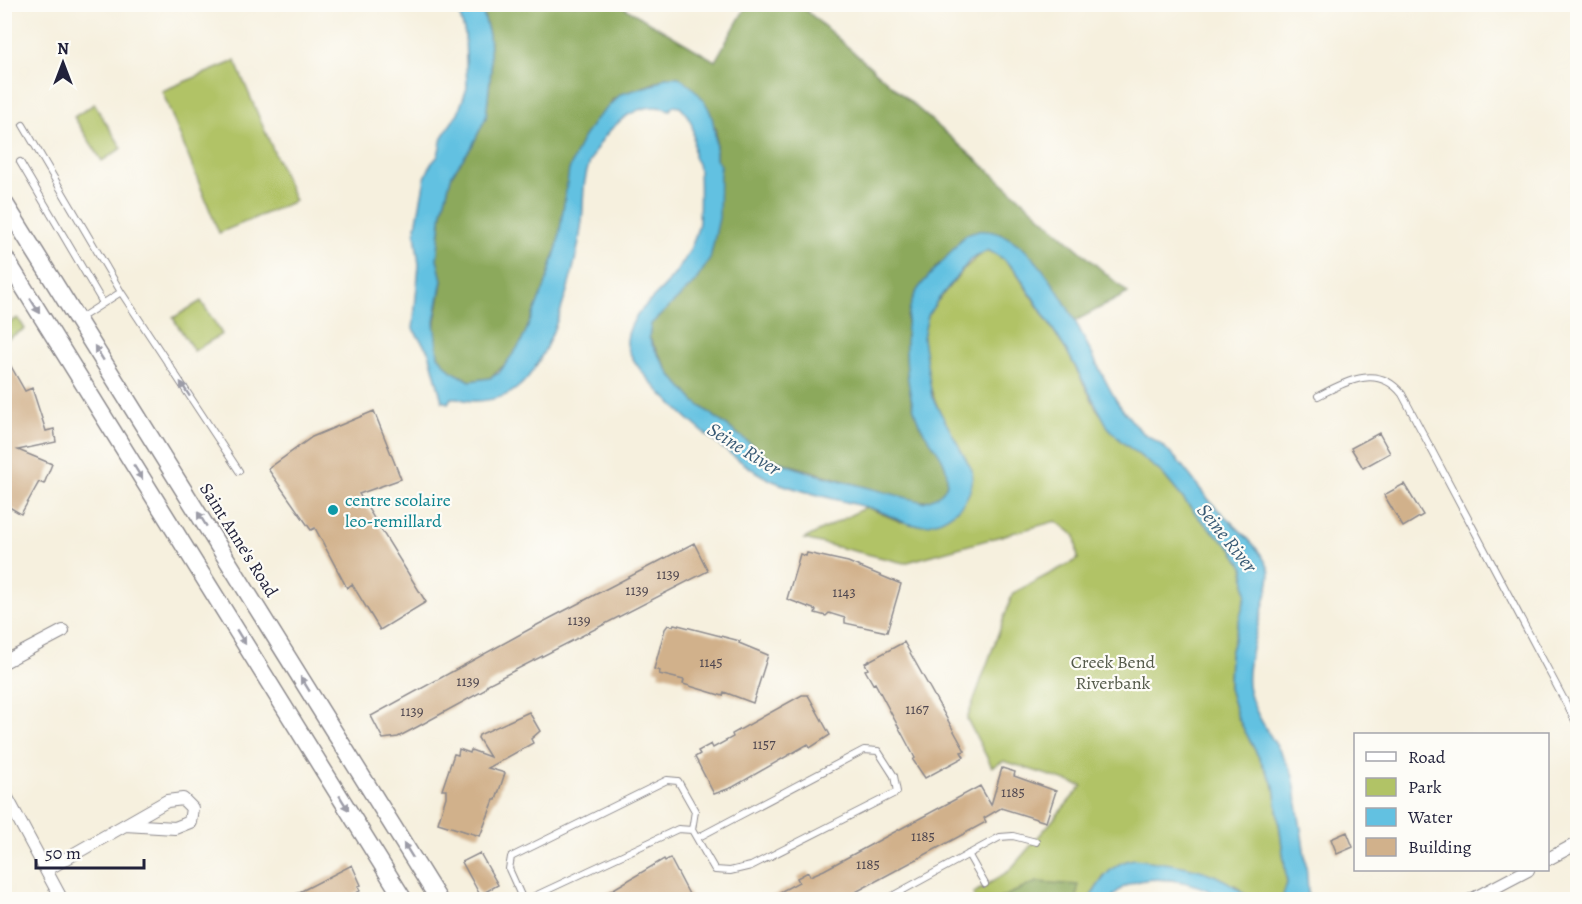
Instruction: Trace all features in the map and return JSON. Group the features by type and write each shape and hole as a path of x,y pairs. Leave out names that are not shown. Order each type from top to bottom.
{"main road":[{"name":"Saint Anne's Road","path":"4,202 439,900"},
{"path":"4,256 404,900"}],"street":[{"path":"4,662 63,631"},
{"path":"4,792 62,900"},
{"path":"46,870 167,801 183,799 192,808 190,822 175,828 125,825"},
{"path":"1549,858 1578,843"},
{"path":"1471,900 1526,871"}],"lane":[{"path":"23,125 121,292 239,471"},
{"path":"20,162 103,303"},
{"path":"78,320 121,292"},
{"path":"1318,396 1349,380 1372,376 1384,379 1402,394 1578,726"},
{"path":"692,830 678,829 524,900 509,869 511,857 667,780 678,781 694,811 692,830 715,870 730,871 751,866 897,792 894,776 878,751 864,750 697,838"},
{"path":"885,900 1000,837 1013,836 1036,842"},
{"path":"968,854 985,884"}],"green space":[{"path":"481,4 620,5 715,61 747,5 800,5 1128,293 1075,321 1032,258 1000,233 944,260 936,267 907,317 911,399 920,426 941,455 948,473 947,487 941,494 932,500 915,502 771,459 695,402 671,375 649,337 651,324 695,282 716,160 716,128 665,77 612,100 558,243 545,286 521,343 511,359 490,378 470,381 451,371 438,356 434,329 442,281 437,259 442,211 452,174 472,146 486,117 491,70 489,35"},
{"path":"235,61 295,201 219,233 162,91"},
{"path":"94,104 122,148 102,161 74,117"},
{"name":"Creek Bend Riverbank","path":"988,250 1002,258 1015,271 1068,353 1096,408 1121,441 1162,473 1200,519 1233,550 1244,568 1246,595 1230,654 1229,688 1238,718 1274,786 1287,883 1282,900 1250,899 1235,885 1105,875 1089,899 974,899 974,893 1009,871 1082,786 1004,761 992,767 967,719 1013,593 1078,559 1075,536 1056,521 904,563 804,539 866,507 901,522 964,503 973,478 934,398 923,354 923,333 929,314 938,300 966,267"},
{"path":"201,301 222,334 194,351 173,318"},
{"path":"18,318 25,329 5,340 5,325"},
{"path":"1037,882 1078,885 1077,899 998,899"}],"water":[{"name":"Seine River","path":"457,5 481,5 489,35 491,70 486,117 472,146 452,174 442,211 437,259 442,280 434,322 438,356 451,371 470,381 490,378 499,373 521,343 545,286 558,243 569,170 581,141 595,120 621,94 655,84 665,77 679,77 706,103 713,122 716,159 720,165 719,218 710,259 695,282 651,324 649,337 652,345 671,375 695,402 771,459 808,472 923,502 944,490 947,476 941,456 921,427 911,398 906,361 907,323 910,307 915,294 928,276 967,235 977,231 1001,234 1023,248 1043,270 1062,298 1106,383 1126,414 1143,433 1161,444 1178,461 1217,509 1257,550 1269,569 1268,589 1250,655 1248,685 1255,708 1293,778 1306,863 1308,899 1282,899 1287,883 1274,786 1238,718 1229,688 1230,654 1246,595 1244,568 1233,550 1200,519 1162,473 1121,441 1108,427 1068,353 1016,271 1002,258 988,250 970,260 928,315 923,338 932,397 972,470 972,481 964,502 948,517 937,522 909,524 873,509 785,486 758,473 712,440 663,396 631,355 627,340 632,324 681,266 693,243 698,227 699,175 698,164 694,157 693,130 690,119 680,107 673,106 670,110 657,107 644,108 632,113 611,129 595,151 586,176 575,262 561,311 541,357 529,376 516,389 498,398 477,401 451,398 448,403 442,401 429,352 413,329 419,265 415,232 425,178 431,164 438,156 442,137 458,113 467,88 465,34"},
{"path":"1134,859 1210,873 1237,888 1250,899 1225,900 1199,886 1158,879 1131,884 1111,899 1089,899 1102,879 1112,869"}],"building":[{"path":"4,354 25,391 32,388 46,431 54,429 56,442 18,450 52,464 44,484 39,482 21,514 4,504 4,465 10,451 4,423"},
{"name":"centre scolaire leo-remillard","path":"374,411 401,479 359,494 426,602 380,630 352,584 347,588 315,528 311,530 268,469 312,437"},
{"path":"1379,433 1390,453 1363,468 1351,448"},
{"path":"1404,484 1423,515 1403,527 1384,495"},
{"path":"694,543 708,571 488,684 483,691 398,737 383,739 371,716"},
{"path":"807,553 848,562 901,584 887,632 845,623 845,618 829,613 826,616 815,613 816,610 787,599 800,554 806,556"},
{"path":"674,624 740,641 739,643 768,655 753,703 724,692 723,696 683,684 684,680 659,674 660,671 654,669 665,629 668,625 673,626"},
{"path":"904,642 965,751 961,752 964,757 925,778 913,760 915,758 875,683 873,684 865,670 868,669 865,663"},
{"path":"802,695 808,695 830,735 810,748 808,744 733,787 714,794 695,757 700,754 698,751 711,744 713,748 733,737 732,734"},
{"path":"529,712 540,731 531,739 533,743 488,768 505,773 480,836 438,823 446,797 446,790 442,790 454,754 458,755 459,749 470,753 471,750 490,757 478,738 479,735"},
{"path":"1002,768 1015,772 1014,776 1056,791 1046,822 1001,808 984,818 986,822 841,900 765,900 799,882 797,878 808,872 810,876 824,870 980,786 991,805"},
{"path":"1347,832 1353,847 1337,854 1331,839"},
{"path":"480,853 498,885 480,895 462,862"},
{"path":"670,858 692,900 595,900 664,859 665,861"},
{"path":"352,865 361,885 358,886 360,891 344,900 284,900"}],"place":[{"name":"centre scolaire leo-remillard","path":"333,510"}]}
